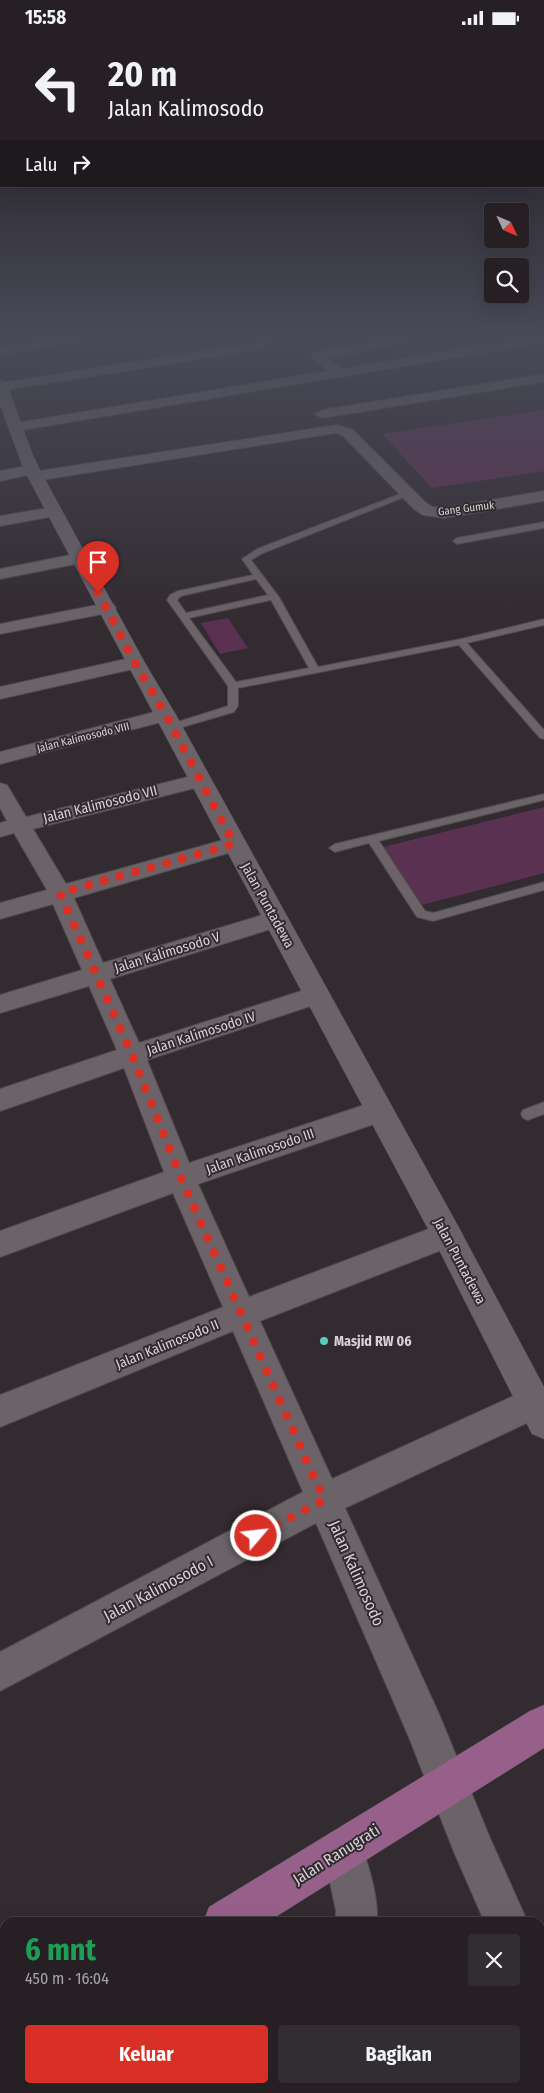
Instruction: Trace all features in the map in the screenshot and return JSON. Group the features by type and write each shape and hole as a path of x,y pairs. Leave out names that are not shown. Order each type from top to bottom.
{"main road":[{"name":"Jalan Ranugrati","path":"235,1917 544,1725"}],"street":[{"name":"Jalan Puntadewa","path":"12,431 135,663 169,721 447,1235 539,1413"},
{"name":"Gang Gumuk","path":"0,476 33,473 323,431"},
{"name":"Gang Gumuk","path":"343,431 348,433 425,509 444,513 544,496"},
{"path":"0,521 54,512"},
{"path":"0,574 80,558"},
{"path":"0,629 107,608"},
{"path":"0,693 135,663"},
{"name":"Jalan Kalimosodo VIII","path":"0,758 169,721"},
{"name":"Jalan Kalimosodo VII","path":"11,827 200,780"},
{"name":"Jalan Kalimosodo","path":"0,790 11,827 60,893 132,1055 181,1178 425,1728 447,1785 504,1917"},
{"path":"0,911 234,844"},
{"name":"Jalan Kalimosodo V","path":"0,1004 276,919"},
{"name":"Jalan Kalimosodo IV","path":"0,1100 317,995"},
{"name":"Jalan Kalimosodo III","path":"0,1244 181,1178 379,1111"},
{"name":"Jalan Kalimosodo II","path":"0,1411 242,1314 447,1235"},
{"name":"Jalan Kalimosodo I","path":"0,1672 324,1500 539,1413"},
{"path":"343,1849 357,1911 356,1917"}],"lane":[{"path":"314,669 274,597 246,559 251,555 408,494"},
{"path":"457,541 544,525"},
{"path":"169,721 230,710 233,706 233,686 172,600 173,597 178,594 260,576"},
{"path":"183,616 274,597"},
{"path":"233,686 461,642 544,622"},
{"path":"461,642 544,735"},
{"path":"335,848 544,797"},
{"path":"373,840 421,914 427,916 433,917 544,886"},
{"path":"528,1113 544,1108"}],"shaded area":[{"path":"402,431 544,431 544,471 432,488 382,434"},
{"path":"228,618 248,648 220,654 201,623"},
{"path":"544,807 544,873 422,905 383,847"}],"place":[{"name":"Masjid RW 06","path":"324,1341"}],"route":[{"path":"98,592 234,844 60,893 132,1055 181,1178 324,1500 256,1536"}]}
